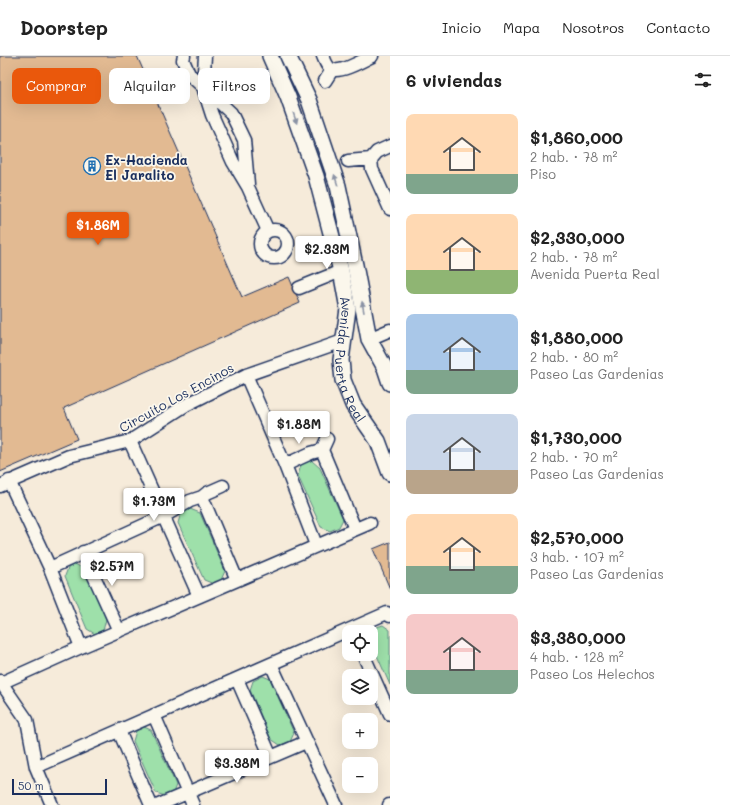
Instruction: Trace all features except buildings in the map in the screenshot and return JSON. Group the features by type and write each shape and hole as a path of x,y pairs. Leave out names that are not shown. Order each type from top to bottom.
{"street":[{"path":"184,56 183,60 189,74 198,82"},
{"path":"204,68 205,56"},
{"name":"Avenida Puerta Real","path":"270,56 288,96 316,176 342,271 348,309 341,360 343,380 353,405 384,439 390,473"},
{"name":"Avenida Puerta Real","path":"288,56 309,100 338,186 369,338 385,368 390,383"},
{"path":"323,56 326,64 332,70 339,71 372,56"},
{"path":"325,81 332,70"},
{"path":"208,104 232,162 248,187 268,232"},
{"path":"221,104 231,113 244,140 248,187"},
{"path":"348,161 371,159 377,152 390,146"},
{"path":"371,159 372,168 390,209"},
{"path":"299,288 355,265"},
{"path":"343,341 361,337 369,338 390,330"},
{"name":"Circuito Los Encinos","path":"5,483 69,456 130,441 186,405 246,375 343,341"},
{"path":"246,375 285,465 316,545"},
{"path":"130,441 200,596"},
{"path":"285,465 324,445 355,529"},
{"path":"5,483 50,568 81,647"},
{"path":"50,568 164,516 190,501 202,497 222,486"},
{"path":"202,497 237,580"},
{"path":"52,805 36,767 27,720 1,682 370,523"},
{"path":"83,552 119,631"},
{"path":"362,625 388,612 390,616"},
{"path":"36,767 342,634"},
{"path":"366,661 389,708"},
{"path":"271,664 336,805"},
{"path":"237,679 271,757"},
{"path":"154,715 193,805"},
{"path":"119,731 151,805"},
{"path":"159,805 306,742"}],"green space":[{"path":"311,460 320,468 343,519 339,527 330,531 321,527 298,476 301,464"},
{"path":"190,509 200,513 225,571 221,580 214,584 204,580 178,523 181,513"},
{"path":"75,564 84,569 106,619 103,631 95,634 87,629 65,576 68,568"},
{"path":"383,625 390,630 390,685 378,658 378,627"},
{"path":"263,676 270,679 294,733 290,742 280,745 271,739 250,690 253,681"},
{"path":"144,727 151,730 176,785 173,793 165,796 156,793 133,741 136,731"}],"place":[{"name":"Ex-Hacienda El Jaralito","path":"92,166"}]}
